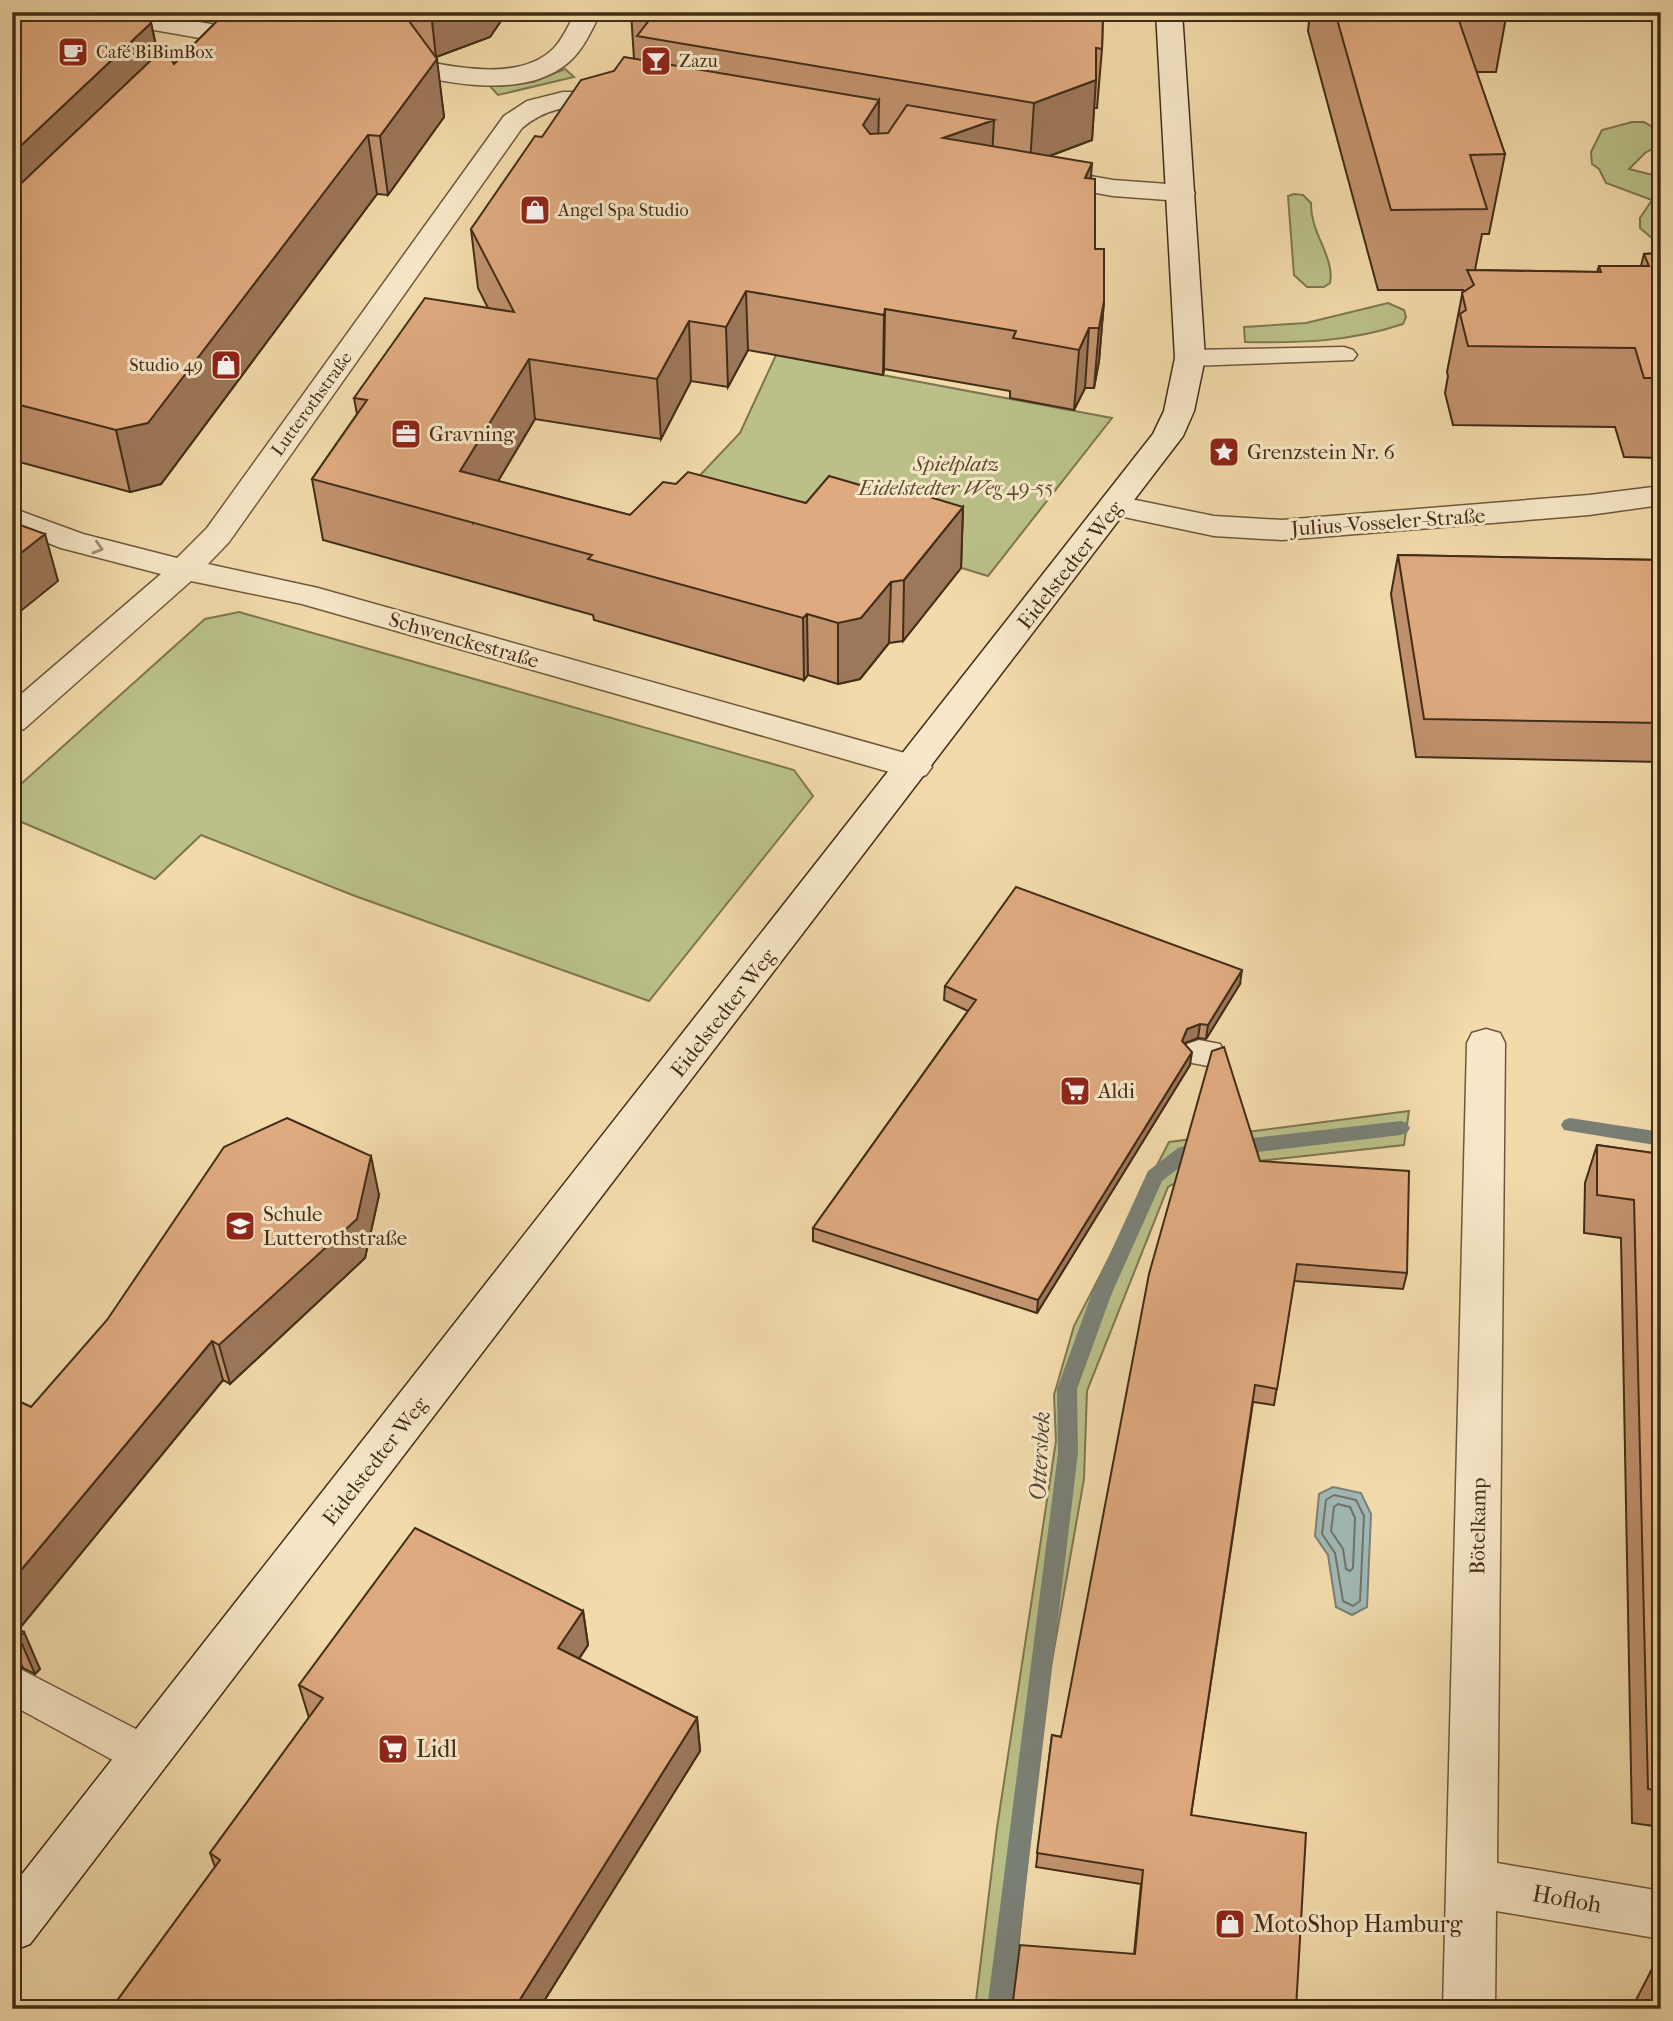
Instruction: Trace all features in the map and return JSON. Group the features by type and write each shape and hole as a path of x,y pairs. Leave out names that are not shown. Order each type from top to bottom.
{"street":[{"path":"96,12 219,44 282,44"},
{"path":"363,57 491,77 526,73 560,57 589,12"},
{"name":"Eidelstedter Weg","path":"12,1927 1168,436 1179,411 1190,358 1169,12"},
{"name":"Lutterothstraße","path":"12,721 186,570 232,517 513,122 526,111 566,99 599,99 640,107"},
{"path":"1019,172 1113,188 1181,193"},
{"name":"Julius-Vosseler-Straße","path":"1116,506 1214,526 1282,530 1588,505 1661,495"},
{"name":"Schwenckestraße","path":"12,518 72,541 186,570 306,595 914,766"},
{"name":"Bötelkamp","path":"1469,2009 1486,1043"},
{"name":"Hofloh","path":"1473,1883 1661,1915"}],"lane":[{"path":"1190,358 1344,355"},
{"path":"22,1689 146,1755"}],"green space":[{"path":"565,69 574,77 498,95 489,85 533,82"},
{"path":"1632,122 1644,122 1661,132 1661,144 1645,153 1629,169 1661,177 1661,240 1653,239 1640,228 1640,218 1652,200 1606,183 1599,169 1592,164 1591,152 1602,130"},
{"path":"1303,195 1311,203 1314,225 1331,273 1330,283 1324,287 1307,287 1294,275 1288,196"},
{"path":"1388,303 1404,310 1406,317 1403,324 1363,335 1325,340 1245,342 1244,327 1306,323"},
{"name":"Spielplatz Eidelstedter Weg 49-55","path":"776,355 1112,418 988,576 811,522 668,509 740,433"},
{"path":"239,612 794,770 813,796 649,1001 355,896 201,835 155,879 12,818 12,792 205,619"},
{"path":"1409,1111 1404,1145 1204,1167 1168,1187 1087,1391 1084,1479 1043,1712 1012,2009 975,2009 997,1828 1056,1441 1054,1395 1074,1326 1169,1142"}],"water":[{"path":"1333,1487 1361,1493 1371,1514 1367,1607 1352,1615 1336,1607 1328,1555 1315,1536 1319,1494"}],"building":[{"path":"12,12 146,12 151,23 12,154"},
{"path":"226,12 374,12 406,17 437,59 380,136 368,135 148,423 116,430 12,403 12,192 165,47 174,64"},
{"path":"643,12 1103,12 1102,49 1096,48 1096,80 1034,103 637,36 650,19"},
{"path":"1335,12 1456,12 1505,154 1470,155 1487,209 1391,210"},
{"path":"624,57 879,100 863,125 870,134 888,133 907,105 994,120 943,138 1092,163 1085,178 1095,179 1095,249 1104,249 1104,301 1099,328 1089,328 1079,350 1013,338 1016,331 885,309 884,315 746,291 726,327 689,321 657,379 529,359 460,471 630,515 663,482 676,484 688,472 806,503 829,476 884,492 890,485 963,507 904,580 891,582 861,618 838,623 807,614 803,618 588,559 592,555 312,479 367,400 354,398 425,298 514,312 471,229 535,136 542,137 581,80 614,71"},
{"path":"1661,253 1661,378 1644,378 1635,348 1468,346 1460,314 1466,310 1462,293 1474,285 1467,270 1601,272 1599,266 1649,266 1644,254"},
{"path":"12,522 45,534 12,560"},
{"path":"1398,555 1661,560 1661,723 1424,719"},
{"name":"Aldi","path":"1016,887 1242,970 1208,1025 1200,1024 1187,1029 1182,1041 1192,1052 1038,1300 813,1228 976,1000 945,986"},
{"path":"1224,1047 1260,1161 1409,1171 1407,1273 1297,1264 1277,1389 1255,1385 1191,1815 1306,1833 1296,2009 1012,2009 1020,1945 1135,1954 1143,1870 1037,1853 1052,1735 1061,1737 1149,1274 1212,1051"},
{"path":"287,1118 371,1156 357,1219 219,1345 212,1341 12,1581 12,1398 31,1407 107,1320 224,1147"},
{"path":"1597,1145 1661,1154 1661,1791 1648,1789 1634,1200 1597,1195"},
{"path":"415,1528 583,1611 558,1648 697,1718 514,2009 111,2009 220,1860 210,1853 323,1698 299,1685"},
{"path":"12,1626 24,1632 19,1637 12,1634"},
{"path":"1652,1969 1661,1970 1661,2009 1653,2009"}],"waterway":[{"name":"Ottersbek","path":"1570,1125 1661,1139"},
{"name":"Ottersbek","path":"999,2009 1068,1453 1067,1389 1102,1293 1155,1176 1184,1153 1401,1128"}],"place":[{"name":"Café BiBimBox","path":"73,52"},
{"name":"Zazu","path":"656,61"},
{"name":"Angel Spa Studio","path":"535,210"},
{"name":"Studio 49","path":"226,365"},
{"name":"Gravning","path":"406,434"},
{"name":"Grenzstein Nr. 6","path":"1224,452"},
{"name":"Aldi","path":"1075,1091"},
{"name":"Schule Lutterothstraße","path":"240,1226"},
{"name":"Lidl","path":"393,1749"},
{"name":"MotoShop Hamburg","path":"1230,1924"}]}
